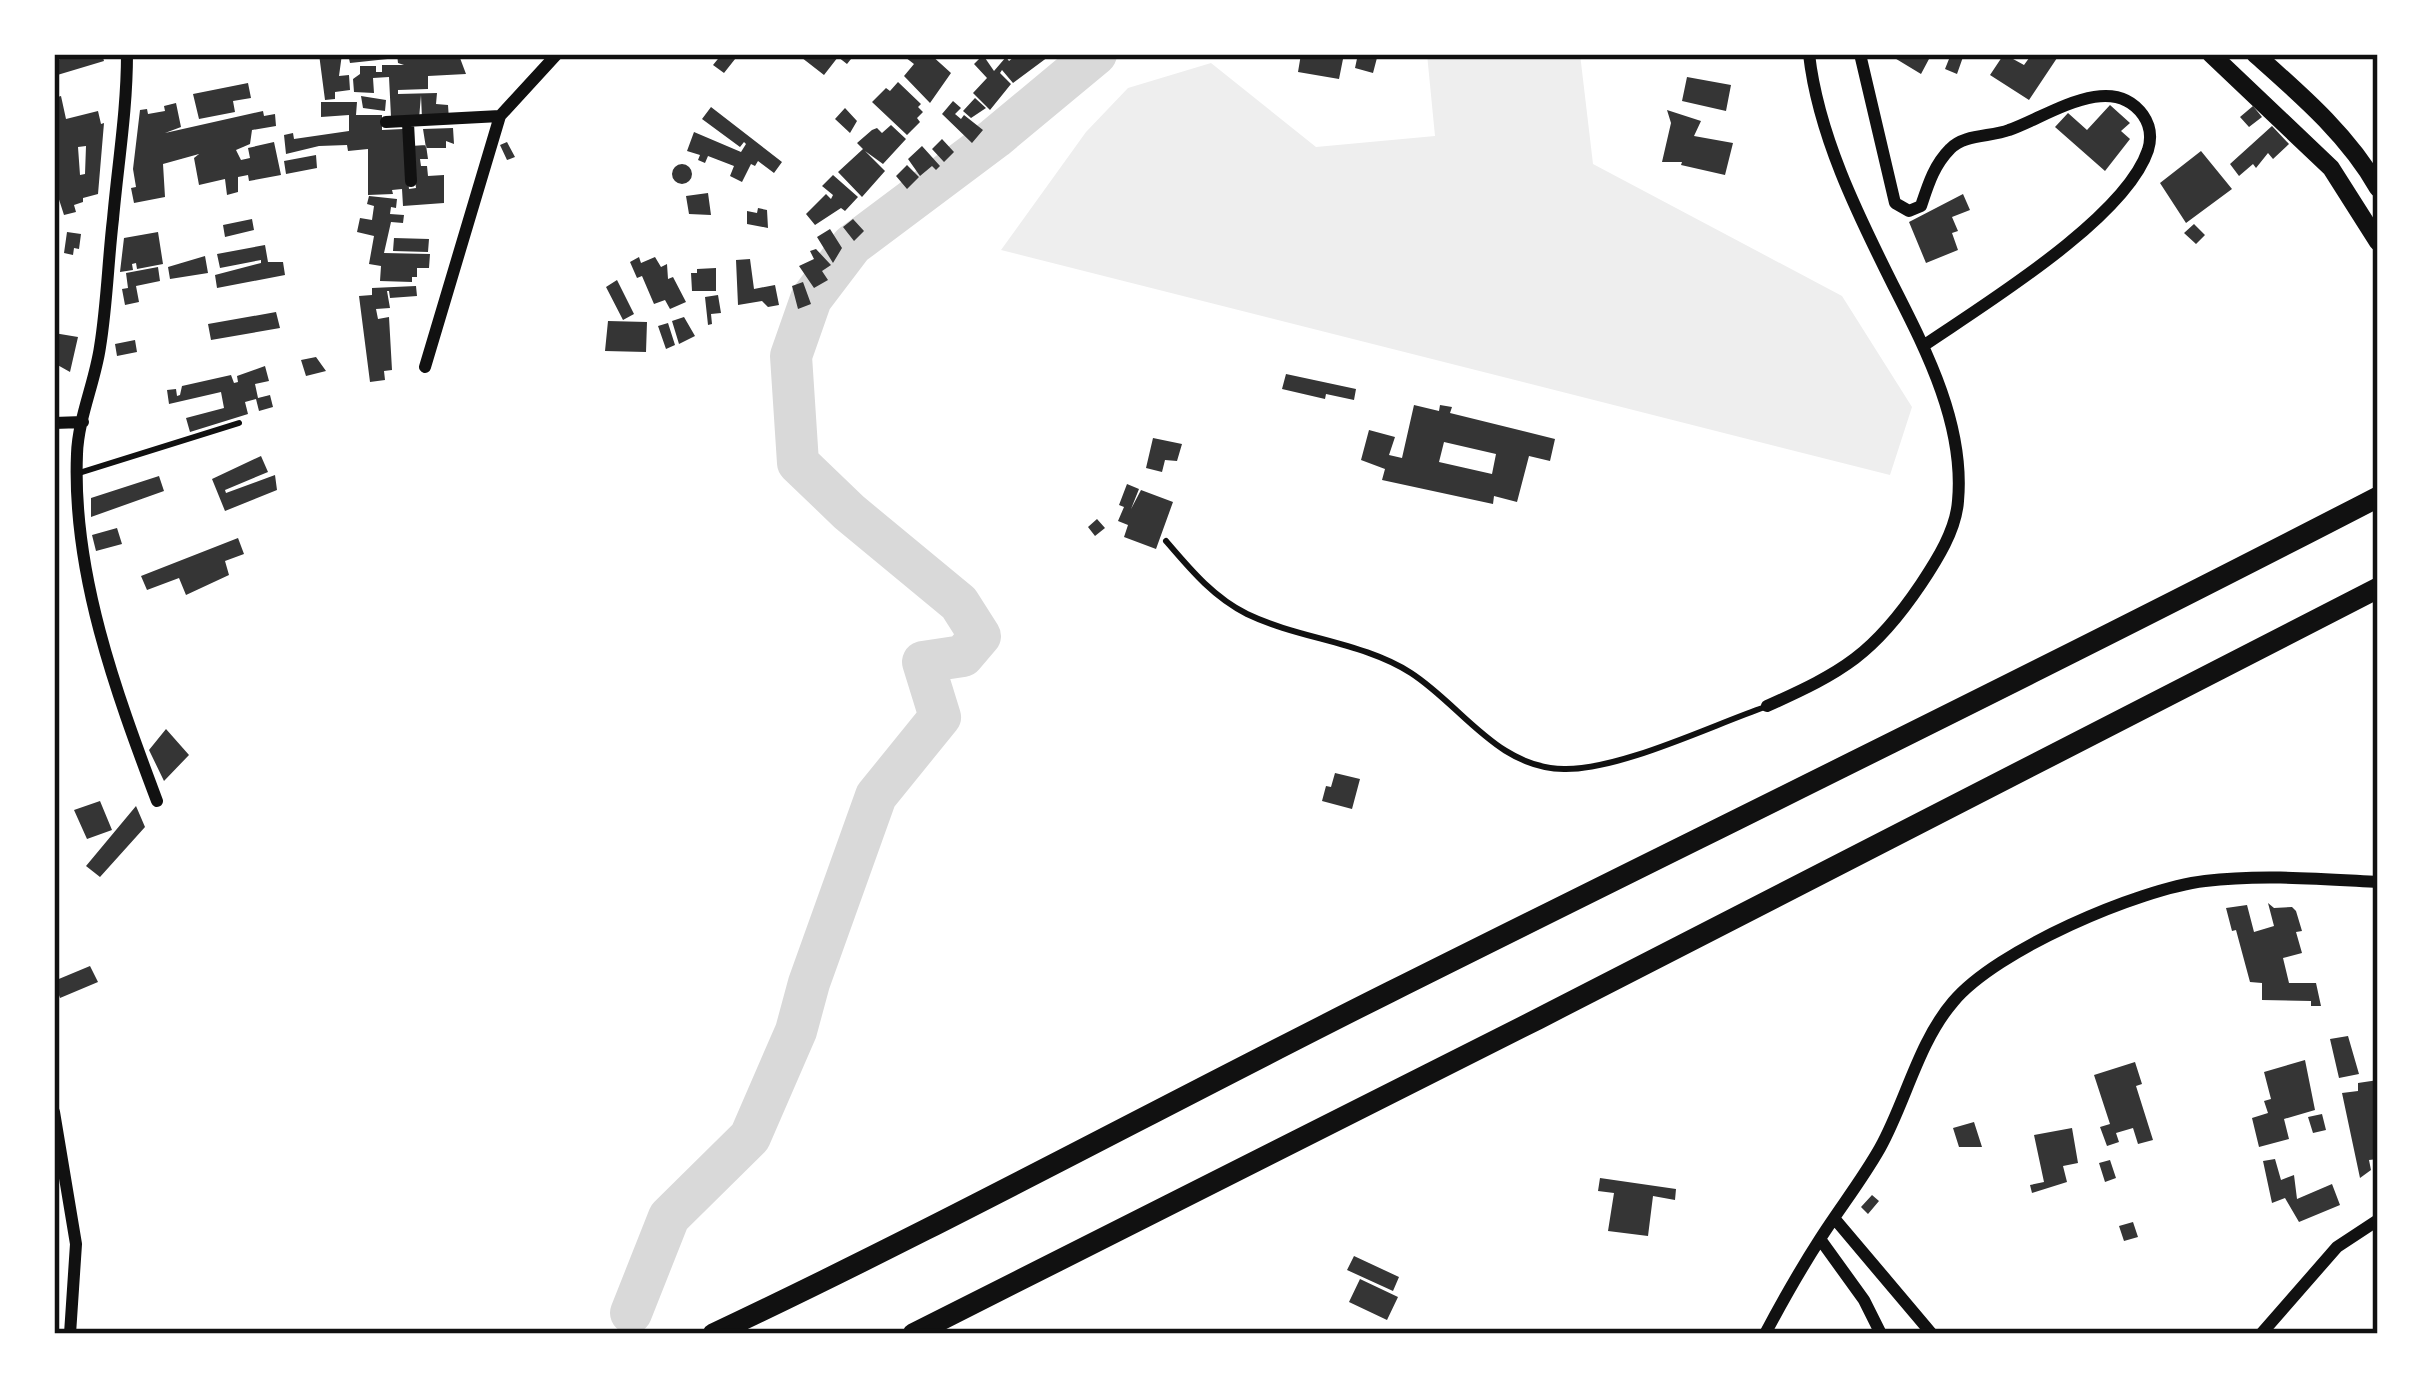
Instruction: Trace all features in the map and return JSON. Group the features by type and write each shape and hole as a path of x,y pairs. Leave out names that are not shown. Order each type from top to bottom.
{"highway":[{"path":"713,1334 2085,648 2378,496"},
{"path":"913,1334 2378,588"}],"main road":[{"path":"2211,54 2331,168 2378,242"},
{"path":"2255,54 2330,124 2378,188"}],"street":[{"path":"127,54 124,141 106,305 77,447 77,517 102,634 157,802"},
{"path":"425,367 500,116 557,54"},
{"path":"1767,706 1834,676 1875,644 1904,609 1949,536 1958,503 1955,445 1923,346 1840,168 1817,99 1809,54"},
{"path":"1860,54 1895,203 1909,211 1921,206 1933,172 1952,145 2006,132 2074,102 2118,97 2136,107 2151,133 2148,151 2134,175 2096,219 2052,257 1923,346"},
{"path":"386,122 500,116"},
{"path":"408,123 411,181"},
{"path":"54,423 83,422"},
{"path":"1765,1334 1878,1151 1925,1047 1953,1001 1999,964 2122,904 2206,881 2378,882"},
{"path":"54,1112 76,1244 70,1334"},
{"path":"1834,1218 1932,1334"},
{"path":"2261,1334 2337,1246 2378,1220"},
{"path":"1820,1239 1864,1300 1881,1334"}],"lane":[{"path":"76,474 239,423"},
{"path":"1166,541 1219,597 1250,615 1413,674 1497,746 1530,763 1563,769 1603,764 1767,706"}],"shaded area":[{"path":"1427,54 1580,54 1593,164 1842,296 1912,407 1890,475 1001,250 1086,132 1128,88 1211,63 1316,147 1435,136"}],"building":[{"path":"65,54 102,54 104,61 54,76 54,61"},
{"path":"319,54 342,54 339,76 349,75 350,90 335,92 335,99 325,100"},
{"path":"348,54 397,54 397,58 350,63"},
{"path":"397,54 476,54 476,58 460,58 466,74 428,76 428,89 398,90 398,94 437,93 436,104 448,105 449,120 422,119 421,95 419,119 391,117 389,77 373,78 374,93 354,92 353,79 360,74 360,66 376,66 376,72 382,72 382,65 404,65 398,63"},
{"path":"722,54 739,54 724,73 713,65"},
{"path":"797,54 855,54 847,64 838,57 824,75"},
{"path":"901,54 930,54 951,73 930,103 904,76 914,64"},
{"path":"1012,54 1048,57 1013,83 1002,70 1011,84 990,110 973,93 987,78 974,64 983,55 994,71"},
{"path":"1301,54 1344,54 1339,79 1298,72"},
{"path":"1358,54 1378,54 1373,73 1355,68"},
{"path":"1888,54 1925,54 1929,59 1921,74"},
{"path":"1951,54 1963,57 1957,74 1945,69"},
{"path":"2004,54 2024,65 2032,54 2057,58 2029,100 1990,75"},
{"path":"1687,77 1731,85 1726,111 1682,101"},
{"path":"898,82 923,112 907,135 872,102"},
{"path":"248,83 251,98 233,101 235,112 199,119 193,94"},
{"path":"61,96 66,119 98,111 104,123 98,194 83,198 74,205 76,212 64,215 54,184 54,137 59,136 54,135 54,98","holes":["86,146 85,174 80,175 78,147"]},
{"path":"361,96 386,100 385,111 363,108"},
{"path":"975,98 986,108 971,118 963,111"},
{"path":"953,101 961,108 955,114 983,130 972,143 942,114"},
{"path":"321,102 357,102 356,115 382,115 382,130 403,129 409,189 416,188 411,146 426,145 428,159 420,159 421,166 427,166 428,176 444,175 444,203 403,206 402,189 368,195 368,149 319,146 286,154 284,135 293,133 294,139 349,131 349,115 321,117"},
{"path":"176,103 181,127 165,133 263,111 264,116 275,114 276,126 252,130 250,144 236,150 241,160 250,158 248,148 274,142 281,175 249,181 248,175 238,177 238,192 227,195 225,179 199,185 194,158 199,154 163,164 165,197 134,203 131,188 136,187 133,169 140,110 147,109 148,114 165,111 164,106"},
{"path":"2110,105 2130,123 2121,131 2130,139 2105,171 2055,127 2068,113 2087,130"},
{"path":"2253,106 2262,117 2249,127 2240,117"},
{"path":"711,107 782,162 774,173 758,161 751,164 742,182 730,176 734,166 708,156 705,163 698,160 700,155 687,151 694,132 741,152 746,144 740,147 702,119"},
{"path":"845,108 857,121 850,133 835,119"},
{"path":"1667,110 1701,121 1694,136 1733,143 1725,175 1682,162 1662,162 1671,123"},
{"path":"891,125 906,139 883,164 865,151 885,171 862,197 838,172 863,149 857,143 872,130 882,133"},
{"path":"2272,126 2289,144 2273,159 2268,153 2256,168 2253,164 2239,176 2230,164"},
{"path":"453,128 454,144 446,141 446,148 426,148 423,129"},
{"path":"942,139 954,152 944,162 932,149"},
{"path":"507,142 515,157 507,160 500,145"},
{"path":"922,146 940,166 920,176 908,159"},
{"path":"2201,151 2232,189 2186,223 2160,183"},
{"path":"316,155 317,168 286,174 284,161"},
{"path":"682,164 692,174 682,184 672,174"},
{"path":"907,165 919,177 907,189 896,176"},
{"path":"833,175 858,197 845,211 841,208 815,225 806,214 826,194 831,199 833,195 822,186"},
{"path":"708,193 711,215 689,214 686,196"},
{"path":"1963,194 1970,210 1952,217 1958,250 1926,263 1909,222"},
{"path":"369,196 397,199 390,214 404,215 403,223 391,222 384,253 430,254 429,268 417,268 412,282 380,281 381,266 369,264 374,236 357,232 360,218 372,220 374,206 367,204"},
{"path":"758,208 767,210 768,228 747,224 747,211 757,213"},
{"path":"252,219 254,230 225,237 223,225"},
{"path":"853,219 864,231 854,241 843,227"},
{"path":"2194,224 2205,235 2196,244 2184,233"},
{"path":"830,229 842,248 833,263 817,237"},
{"path":"67,232 81,234 73,255 64,253"},
{"path":"158,232 163,264 137,269 136,263 133,270 120,272 124,238"},
{"path":"394,238 429,239 428,252 393,251"},
{"path":"265,245 268,262 283,262 285,275 217,288 215,275 261,260 220,268 217,254"},
{"path":"816,249 831,265 822,271 828,280 814,288 799,266 814,259 810,251"},
{"path":"205,256 208,273 170,279 168,267"},
{"path":"639,257 641,263 655,257 661,267 667,264 668,279 673,277 686,302 670,309 665,300 654,304 630,262"},
{"path":"750,259 754,289 775,285 779,305 768,307 762,301 738,305 736,260"},
{"path":"158,267 160,281 136,286 139,302 125,305 126,273"},
{"path":"716,268 716,291 692,291 691,273"},
{"path":"617,280 634,314 623,320 606,287"},
{"path":"803,282 811,304 798,309 792,286"},
{"path":"416,286 417,296 390,298 387,291 390,308 376,309 378,319 389,317 392,370 384,371 385,380 370,382 359,296 372,295 372,288"},
{"path":"718,295 721,313 711,314 708,325 705,297"},
{"path":"276,312 280,328 211,340 208,324"},
{"path":"684,317 695,336 679,344 672,321"},
{"path":"608,321 647,322 646,352 605,351"},
{"path":"668,323 675,345 666,349 658,326"},
{"path":"54,333 78,337 70,372 54,363"},
{"path":"135,340 137,352 117,356 115,344"},
{"path":"316,357 326,371 306,376 301,360"},
{"path":"265,366 269,381 255,384 258,398 270,395 273,407 259,411 256,399 245,402 248,414 190,432 186,418 224,408 221,392 169,404 167,390 176,389 177,396 182,386 231,375 234,383 237,376"},
{"path":"1286,374 1356,389 1354,400 1282,389"},
{"path":"1414,405 1439,411 1440,405 1452,407 1450,413 1555,439 1550,461 1529,456 1517,502 1494,496 1493,504 1382,480 1385,469 1361,460 1369,430 1395,437 1389,455 1402,458","holes":["1444,442 1496,454 1492,474 1439,462"]},
{"path":"1153,438 1182,444 1177,461 1165,460 1162,472 1146,468"},
{"path":"261,456 268,472 226,493 275,475 277,490 225,511 212,479"},
{"path":"159,476 164,491 91,517 91,498"},
{"path":"1127,484 1139,489 1131,509 1141,490 1173,502 1156,549 1124,537 1128,525 1118,521"},
{"path":"1097,519 1105,528 1095,536 1088,527"},
{"path":"117,528 122,544 96,551 92,535"},
{"path":"238,538 244,554 225,561 229,575 186,595 179,578 147,590 141,576"},
{"path":"166,729 189,755 164,781 149,750"},
{"path":"1335,773 1360,779 1352,809 1322,801"},
{"path":"100,801 112,830 87,839 74,810"},
{"path":"136,806 145,827 100,877 86,866"},
{"path":"2268,903 2296,911 2302,953 2283,958 2289,983 2316,983 2321,1006 2311,1006 2311,1001 2262,1000 2262,983 2250,982 2226,908 2247,905 2254,932 2274,926"},
{"path":"90,966 98,982 60,998 54,981"},
{"path":"2348,1036 2359,1074 2339,1078 2330,1039"},
{"path":"2305,1060 2315,1110 2284,1119 2289,1139 2259,1147 2252,1118 2268,1113 2264,1101 2271,1099 2264,1072"},
{"path":"2135,1062 2142,1084 2136,1086 2153,1140 2138,1144 2133,1128 2116,1133 2119,1142 2107,1146 2100,1127 2110,1124 2094,1075"},
{"path":"2378,1080 2378,1141 2374,1141 2378,1159 2369,1160 2371,1170 2360,1178 2342,1093 2358,1091 2358,1083"},
{"path":"2322,1114 2326,1130 2313,1133 2308,1117"},
{"path":"1974,1122 1982,1147 1959,1147 1953,1128"},
{"path":"2072,1128 2078,1163 2063,1166 2067,1182 2032,1193 2030,1185 2044,1182 2034,1135"},
{"path":"2275,1159 2281,1180 2294,1175 2297,1199 2332,1184 2340,1205 2299,1222 2285,1198 2272,1203 2263,1161"},
{"path":"2110,1160 2116,1178 2105,1182 2099,1163"},
{"path":"1600,1178 1676,1189 1675,1200 1653,1196 1648,1236 1608,1231 1614,1193 1598,1191"},
{"path":"1872,1195 1879,1201 1868,1214 1861,1207"},
{"path":"2133,1222 2138,1237 2124,1241 2119,1226"},
{"path":"1354,1256 1399,1277 1393,1291 1347,1270"},
{"path":"1360,1279 1398,1297 1387,1320 1349,1302"}],"waterway":[{"path":"631,1313 669,1217 750,1137 796,1031 876,796 940,717 923,662 963,656 980,636 959,603 798,463 791,356 811,299 852,245 995,138 1096,54"}]}
